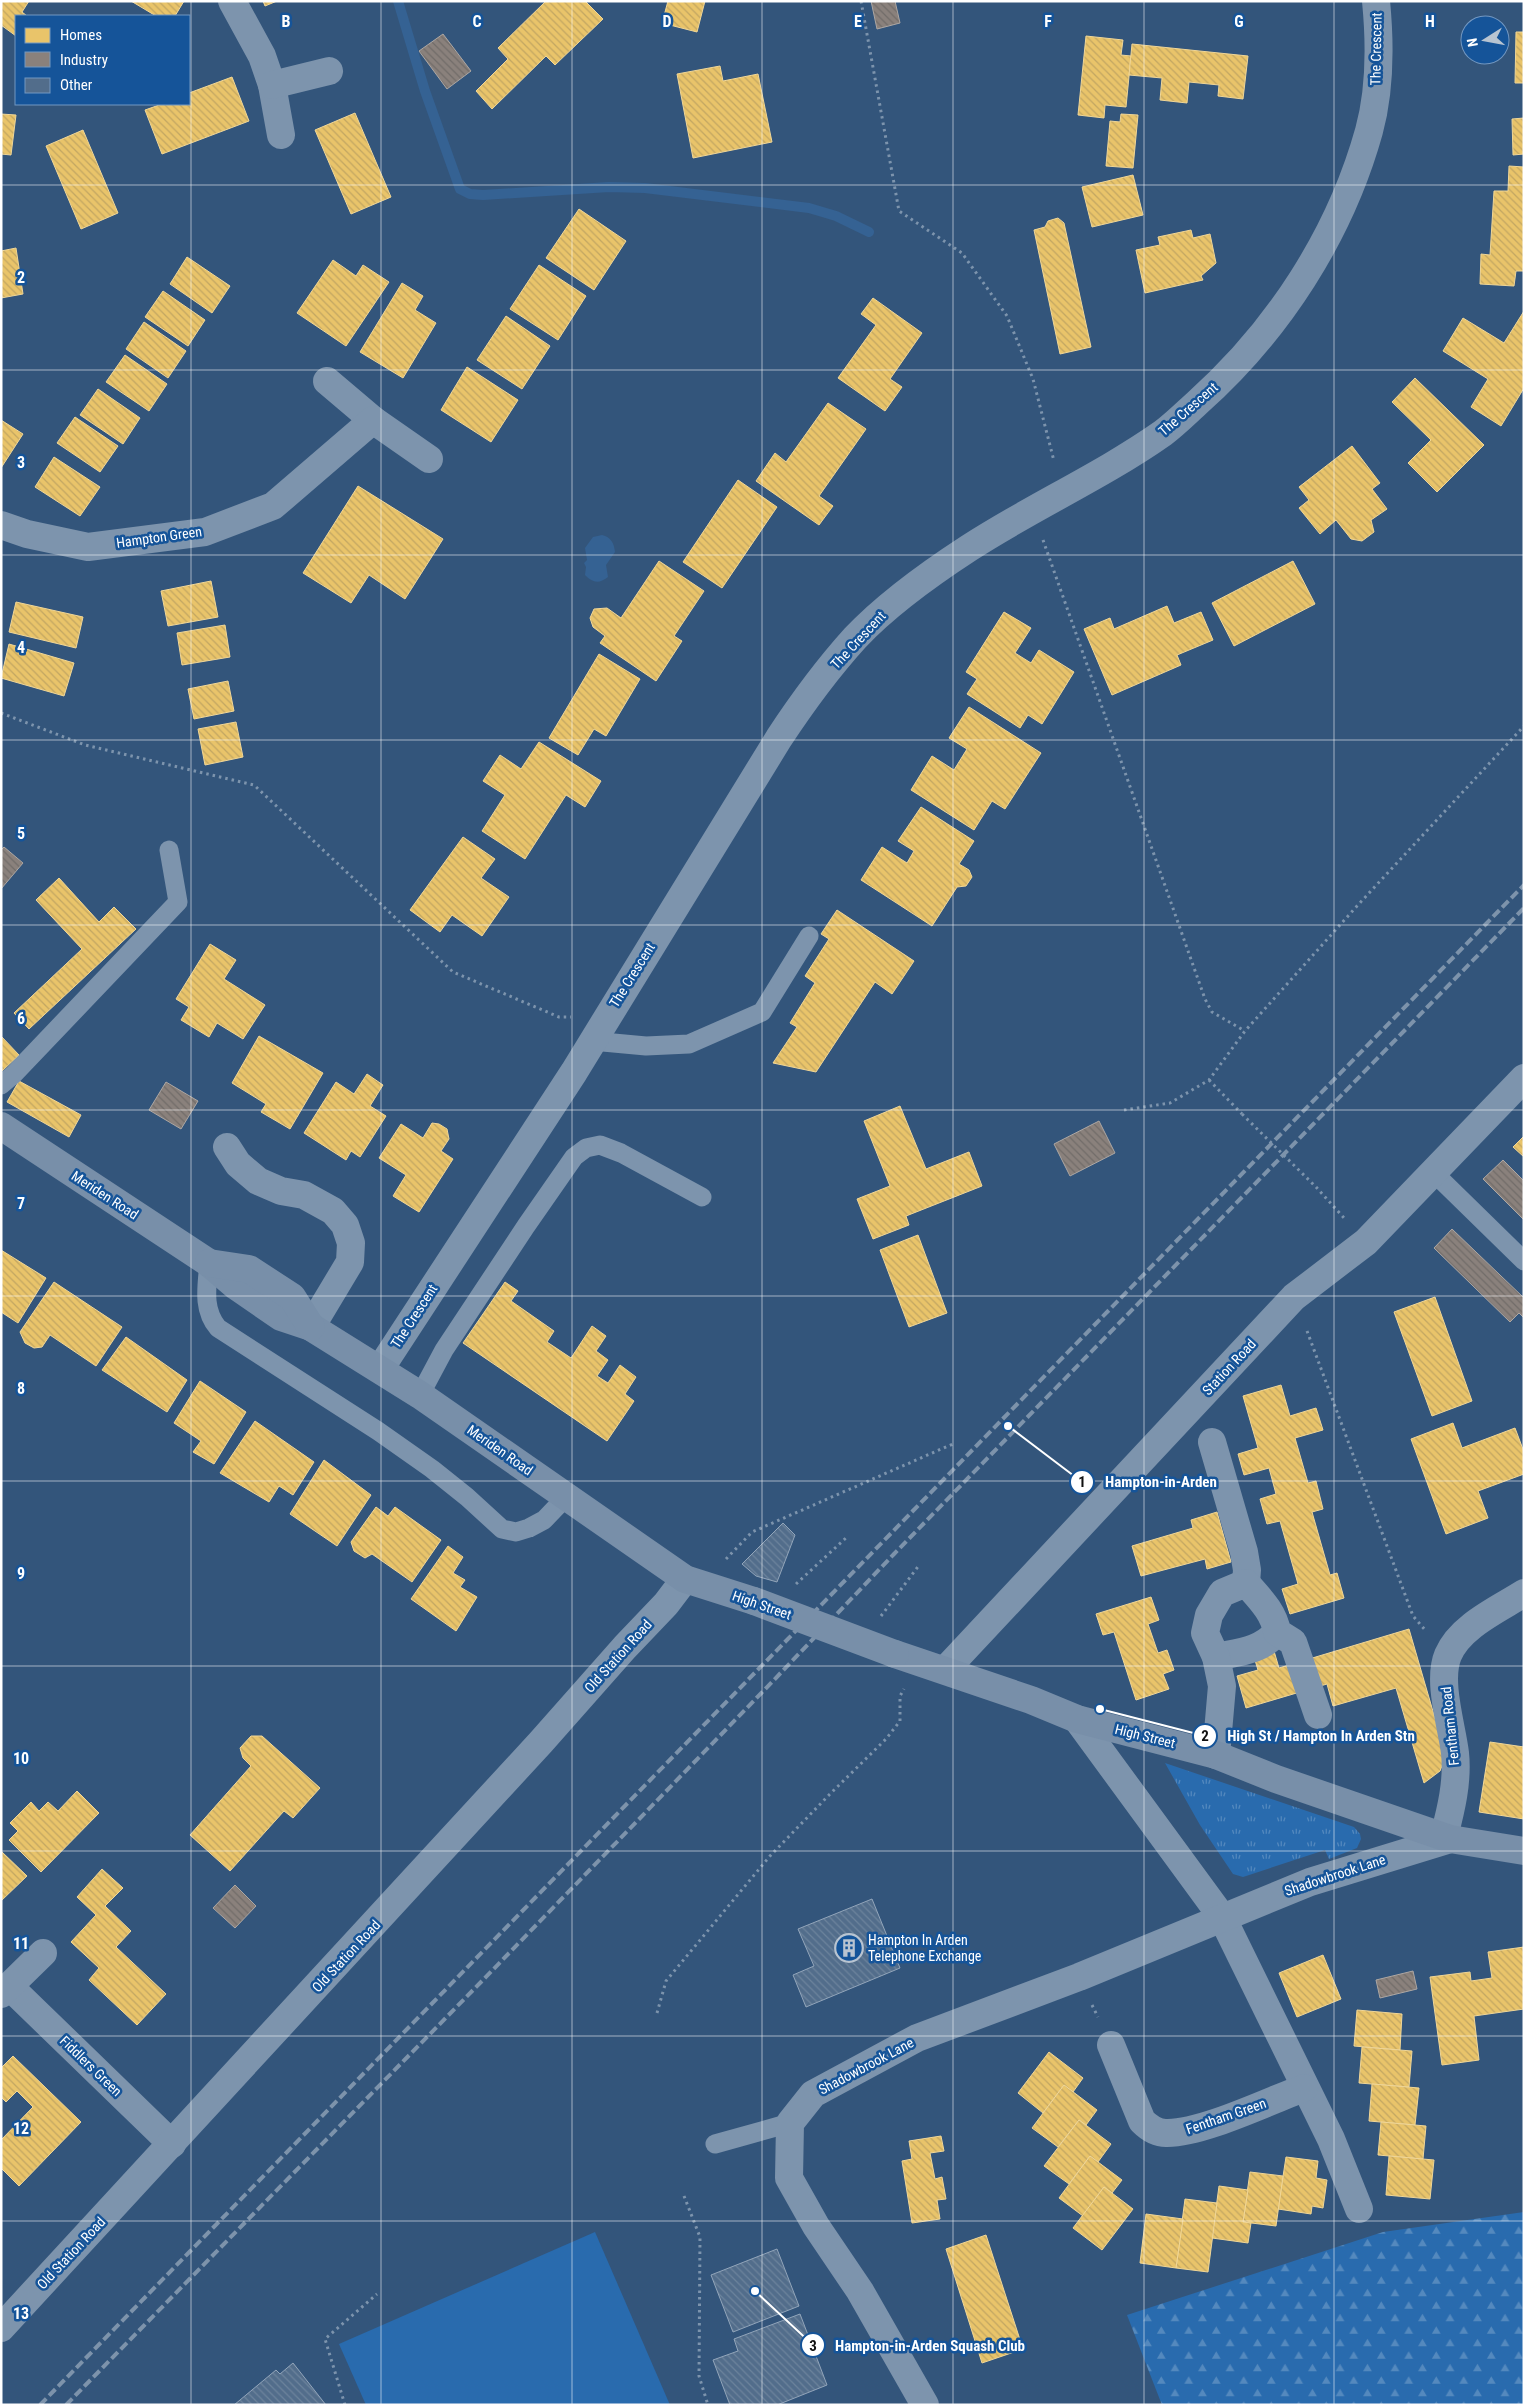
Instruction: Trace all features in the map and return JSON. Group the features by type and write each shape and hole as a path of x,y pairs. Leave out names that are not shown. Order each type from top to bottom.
{"main road":[{"name":"Meriden Road","path":"1,1126 209,1263 236,1286 281,1317 311,1327 420,1395 685,1579"},
{"name":"High Street","path":"685,1579 754,1601 1031,1700 1077,1719 1216,1755 1276,1779 1447,1838 1524,1851"}],"street":[{"path":"232,1 240,20 262,56 272,85 281,135"},
{"name":"The Crescent","path":"380,1369 592,1041 779,738 801,705 856,638 884,612 930,575 970,547 1118,462 1165,431 1207,394 1252,348 1300,282 1326,241 1353,183 1370,128 1377,75 1379,29 1376,1"},
{"path":"272,85 329,71"},
{"path":"326,381 373,420 430,459"},
{"name":"Hampton Green","path":"1,525 27,534 88,547 205,532 273,506 373,420"},
{"name":"Station Road","path":"946,1670 1294,1297 1366,1242 1524,1078"},
{"path":"227,1147 238,1164 258,1181 280,1190 304,1195 333,1211 345,1226 351,1243 350,1262 311,1327"},
{"path":"1212,1442 1244,1552 1247,1570 1246,1583 1269,1610 1276,1623 1277,1632 1268,1643 1253,1649 1216,1657"},
{"name":"Old Station Road","path":"1,2328 541,1742 625,1647 666,1604 685,1579"},
{"path":"1216,1755 1222,1686 1216,1657 1205,1633 1209,1615 1222,1593 1246,1583"},
{"path":"1447,1656 1465,1633 1524,1593"},
{"path":"1277,1632 1293,1642 1318,1715"},
{"name":"Fentham Road","path":"1447,1656 1445,1698 1455,1754 1453,1792 1447,1838"},
{"path":"1077,1719 1222,1917 1304,2088 1331,2139 1360,2209"},
{"name":"Shadowbrook Lane","path":"790,2123 812,2094 918,2038 1078,1977 1310,1882 1447,1838"},
{"name":"Fiddlers Green","path":"43,1953 6,1991 172,2144"},
{"name":"Fentham Green","path":"1111,2045 1142,2121 1151,2129 1165,2133 1193,2130 1304,2088"},
{"path":"790,2123 789,2178 816,2226 860,2291 925,2405"}],"lane":[{"path":"1,1084 14,1074 178,902 169,850"},
{"path":"592,1041 646,1046 689,1044 762,1012 808,936"},
{"path":"420,1395 444,1350 515,1242 574,1157 580,1152 586,1148 600,1145 702,1197"},
{"path":"1433,1172 1524,1262"},
{"path":"209,1263 206,1294 208,1309 212,1320 218,1328 378,1431 432,1469 467,1496 502,1529 516,1532 529,1528 544,1520 566,1497"},
{"path":"715,2144 790,2123"}],"path":[{"path":"861,1 899,211 962,253 1007,316 1033,380 1062,494"},
{"path":"1032,511 1206,999 1212,1012 1245,1031"},
{"path":"1,713 85,745 254,785 453,972 559,1017 606,1016"},
{"path":"1124,1110 1170,1103 1209,1080 1245,1031 1357,906 1524,726"},
{"path":"1209,1080 1316,1187 1366,1242"},
{"path":"1294,1297 1413,1616 1447,1656"},
{"path":"722,1564 752,1532 955,1443"},
{"path":"793,1587 847,1537"},
{"path":"879,1618 920,1564"},
{"path":"658,2014 666,1981 770,1856 886,1739 900,1722 900,1696 907,1657"},
{"path":"1078,1977 1111,2045"},
{"path":"684,2196 700,2237 699,2376 708,2405"},
{"path":"345,2405 325,2340 377,2294"}],"green space":[{"path":"1165,1763 1354,1827 1360,1834 1361,1839 1357,1848 1329,1859 1325,1850 1243,1877 1233,1874 1200,1825"},
{"path":"1524,2212 1524,2405 1162,2405 1127,2315 1383,2232"},
{"path":"595,2232 670,2405 366,2405 339,2344"}],"shaded area":[{"path":"602,535 612,541 615,552 606,565 608,577 596,582 585,575 586,567 584,563 587,560 585,548 593,537"}],"building: Homes":[{"path":"1,1 29,1 22,12 26,15 15,15 15,35 1,25"},
{"path":"131,1 184,1 176,15 154,15"},
{"path":"263,1 277,1 265,6"},
{"path":"546,1 585,1 603,19 555,65 546,56 492,109 476,91 508,59 498,48"},
{"path":"668,1 705,1 697,32 662,23"},
{"path":"1516,32 1524,32 1524,83 1515,83"},
{"path":"1086,36 1123,40 1121,55 1131,56 1126,107 1105,105 1104,118 1078,115"},
{"path":"1132,44 1248,56 1243,99 1218,96 1219,85 1189,82 1187,103 1160,100 1162,78 1129,75"},
{"path":"720,66 723,81 758,74 772,142 693,158 677,74"},
{"path":"232,77 249,121 162,154 145,110 159,105 190,105 190,93"},
{"path":"355,113 391,197 351,214 315,130"},
{"path":"1,114 16,115 11,155 1,154"},
{"path":"1121,114 1138,115 1133,168 1106,166 1110,121 1120,122"},
{"path":"1524,118 1524,154 1513,155 1512,119"},
{"path":"83,130 118,213 81,229 46,146"},
{"path":"1509,166 1524,167 1524,271 1516,271 1514,286 1480,284 1481,254 1490,255 1494,191 1508,191"},
{"path":"1133,175 1143,215 1092,227 1082,187"},
{"path":"579,209 626,241 594,290 546,258"},
{"path":"1058,218 1064,223 1091,347 1060,354 1034,230 1045,227 1048,221"},
{"path":"1191,230 1193,238 1210,234 1216,263 1201,276 1203,280 1145,293 1136,250 1160,245 1158,237"},
{"path":"16,248 23,294 1,298 1,251"},
{"path":"187,257 230,286 212,313 170,284"},
{"path":"333,260 356,276 363,265 389,282 346,346 297,313"},
{"path":"539,265 586,296 558,340 510,309"},
{"path":"402,283 423,296 415,310 436,323 403,378 360,352"},
{"path":"163,291 205,320 188,346 145,317"},
{"path":"873,298 922,333 890,379 902,387 885,411 838,378 876,325 861,314"},
{"path":"1524,311 1524,388 1501,426 1471,407 1488,379 1443,351 1463,318 1504,343"},
{"path":"506,316 550,346 522,389 477,360"},
{"path":"144,322 186,351 168,378 126,349"},
{"path":"125,355 167,384 149,411 106,382"},
{"path":"467,367 518,400 491,442 441,410"},
{"path":"1415,378 1484,445 1437,492 1408,463 1431,440 1392,402"},
{"path":"98,389 140,418 123,444 80,415"},
{"path":"828,403 866,429 819,496 833,506 819,525 756,481 775,453 786,462"},
{"path":"75,417 118,446 100,472 57,443"},
{"path":"1,420 23,434 1,468"},
{"path":"1352,446 1380,483 1372,489 1387,509 1371,520 1374,532 1362,541 1351,539 1336,520 1320,534 1299,508 1309,500 1299,487"},
{"path":"54,457 100,487 80,516 35,487"},
{"path":"738,480 777,507 722,588 683,562"},
{"path":"358,486 443,539 405,599 369,575 351,603 303,573"},
{"path":"659,561 704,591 674,636 682,641 656,681 600,643 605,636 593,627 590,618 594,609 607,608 621,618"},
{"path":"1293,561 1315,604 1234,646 1212,603"},
{"path":"211,581 218,617 168,626 161,591"},
{"path":"16,602 83,617 76,648 9,632"},
{"path":"1167,606 1174,623 1201,612 1213,640 1177,655 1181,665 1112,695 1084,629 1110,618 1114,629"},
{"path":"1004,612 1031,628 1015,653 1031,663 1039,650 1074,672 1042,724 1028,715 1020,728 967,694 977,679 966,672"},
{"path":"225,625 230,657 182,665 177,633"},
{"path":"9,644 74,663 64,696 1,678"},
{"path":"599,654 640,679 606,736 594,729 578,755 549,738"},
{"path":"228,681 234,711 194,719 188,689"},
{"path":"969,707 1041,753 1005,809 992,801 974,830 911,790 932,756 954,770 967,749 949,738"},
{"path":"236,722 243,757 205,765 198,729"},
{"path":"539,742 601,781 585,807 566,795 525,859 482,831 505,795 483,781 500,755 521,769"},
{"path":"921,807 974,841 959,864 969,870 972,877 966,886 957,887 932,926 861,880 882,847 907,863 914,851 898,841"},
{"path":"463,837 495,859 481,878 509,897 482,936 452,915 440,932 410,910"},
{"path":"59,878 99,922 114,907 136,929 29,1029 14,1013 82,949 36,900"},
{"path":"837,910 914,961 892,994 875,982 816,1072 773,1063 797,1027 790,1023 815,983 805,976 829,939 821,934"},
{"path":"210,944 236,960 224,979 265,1005 243,1039 217,1023 209,1037 181,1020 189,1007 176,999"},
{"path":"1,1036 19,1055 1,1072"},
{"path":"259,1036 323,1073 290,1129 261,1112 266,1104 232,1083"},
{"path":"367,1074 383,1085 370,1106 386,1116 360,1157 351,1151 346,1160 304,1133 336,1082 354,1094"},
{"path":"19,1081 81,1115 69,1137 7,1102"},
{"path":"900,1106 926,1169 969,1152 982,1186 906,1216 909,1225 873,1239 857,1199 890,1186 864,1121"},
{"path":"432,1123 439,1124 447,1129 449,1139 441,1151 453,1159 419,1212 393,1196 406,1175 379,1158 401,1124 423,1138"},
{"path":"1524,1136 1524,1157 1513,1147"},
{"path":"918,1235 947,1313 909,1327 880,1250"},
{"path":"1,1250 46,1278 18,1323 1,1312"},
{"path":"54,1282 122,1327 96,1366 50,1335 42,1347 34,1348 25,1343 20,1332"},
{"path":"505,1282 518,1291 511,1301 554,1331 547,1342 571,1358 592,1326 606,1336 596,1351 608,1360 597,1376 608,1383 620,1365 636,1377 625,1394 634,1401 607,1441 463,1343"},
{"path":"1435,1297 1472,1401 1432,1416 1394,1312"},
{"path":"126,1337 187,1380 167,1412 102,1370"},
{"path":"200,1381 246,1412 214,1464 193,1452 201,1441 174,1423"},
{"path":"1281,1385 1290,1416 1316,1408 1323,1430 1295,1438 1308,1483 1316,1481 1323,1509 1312,1512 1330,1575 1337,1573 1344,1598 1290,1614 1282,1589 1298,1584 1280,1521 1267,1524 1260,1499 1276,1494 1269,1468 1244,1475 1238,1454 1258,1448 1243,1396"},
{"path":"255,1421 314,1462 293,1495 279,1486 269,1502 220,1473"},
{"path":"1453,1423 1462,1448 1515,1428 1524,1452 1524,1474 1478,1491 1488,1518 1446,1534 1411,1439"},
{"path":"324,1460 371,1495 337,1546 290,1514"},
{"path":"376,1507 388,1516 395,1507 441,1540 412,1582 372,1554 365,1558 354,1551 351,1542"},
{"path":"1217,1512 1231,1562 1207,1569 1205,1559 1141,1576 1132,1546 1193,1528 1191,1520"},
{"path":"448,1546 463,1557 453,1573 465,1580 460,1587 477,1597 456,1631 411,1599"},
{"path":"1151,1597 1159,1620 1148,1624 1158,1653 1167,1650 1174,1670 1163,1674 1169,1689 1136,1700 1114,1632 1103,1635 1096,1614"},
{"path":"1409,1629 1446,1756 1440,1771 1424,1783 1396,1688 1333,1706 1327,1684 1246,1708 1237,1676 1258,1670 1254,1657 1274,1651 1279,1668"},
{"path":"251,1736 262,1736 320,1788 293,1818 284,1811 230,1871 190,1835 251,1766 243,1758 240,1748"},
{"path":"1490,1742 1524,1747 1524,1819 1479,1812"},
{"path":"77,1791 99,1813 41,1872 9,1840 18,1831 10,1823 31,1802 39,1811 48,1802 58,1811"},
{"path":"1,1851 27,1876 1,1901"},
{"path":"102,1869 123,1888 105,1906 131,1931 116,1947 166,1994 137,2025 89,1980 99,1968 71,1942 96,1915 77,1897"},
{"path":"1524,1947 1524,2009 1474,2016 1479,2060 1442,2065 1430,1977 1470,1972 1471,1981 1492,1978 1488,1952"},
{"path":"1323,1955 1341,1999 1297,2017 1279,1973"},
{"path":"1357,2010 1402,2014 1400,2050 1354,2046"},
{"path":"1362,2047 1412,2051 1409,2087 1359,2083"},
{"path":"1049,2052 1083,2078 1073,2092 1064,2085 1043,2113 1018,2093"},
{"path":"13,2056 81,2122 19,2186 1,2168 1,2140 33,2107 17,2091 6,2102 1,2097 1,2068"},
{"path":"1372,2084 1419,2088 1415,2125 1369,2121"},
{"path":"1064,2085 1097,2110 1086,2125 1079,2120 1058,2147 1032,2128"},
{"path":"1079,2120 1111,2144 1098,2162 1090,2156 1069,2184 1044,2166"},
{"path":"1381,2122 1426,2126 1423,2159 1378,2155"},
{"path":"941,2136 944,2151 930,2153 935,2179 942,2177 946,2199 937,2200 940,2219 912,2223 902,2161 912,2159 909,2141"},
{"path":"1090,2156 1122,2180 1112,2193 1104,2187 1083,2216 1059,2198"},
{"path":"1389,2156 1434,2160 1430,2199 1386,2195"},
{"path":"1286,2157 1318,2161 1316,2178 1327,2180 1323,2208 1312,2206 1311,2214 1278,2209"},
{"path":"1250,2172 1283,2176 1276,2226 1243,2222"},
{"path":"1219,2186 1248,2190 1243,2222 1251,2223 1248,2243 1212,2238"},
{"path":"1104,2187 1133,2209 1102,2250 1073,2228"},
{"path":"1185,2199 1217,2203 1208,2272 1176,2268"},
{"path":"1146,2214 1183,2219 1176,2268 1140,2263"},
{"path":"986,2235 1023,2349 982,2363 946,2249"}],"building: Industry":[{"path":"871,1 895,1 900,23 877,29"},
{"path":"443,34 471,71 447,89 419,51"},
{"path":"4,847 23,863 1,889 1,850"},
{"path":"166,1082 198,1101 181,1129 149,1110"},
{"path":"1099,1121 1115,1153 1070,1176 1054,1144"},
{"path":"1503,1160 1524,1181 1524,1220 1483,1179"},
{"path":"1452,1229 1524,1298 1524,1318 1519,1313 1510,1322 1434,1248"},
{"path":"235,1885 256,1906 235,1928 213,1908"},
{"path":"1413,1971 1417,1989 1380,1998 1376,1980"}],"building: Other":[{"path":"783,1523 795,1535 777,1582 756,1576 742,1564"},
{"name":"Hampton In Arden Telephone Exchange","path":"872,1899 900,1968 806,2007 793,1975 814,1966 798,1929"},
{"path":"777,2249 799,2306 733,2332 711,2275"},
{"path":"800,2314 827,2385 777,2405 730,2405 713,2360 738,2351 734,2339"},
{"path":"293,2363 326,2405 234,2405 276,2370 280,2374"}],"waterway":[{"path":"398,1 425,91 460,189 470,194 483,195 609,187 645,188 809,208 836,216 869,232"}],"railway":[{"path":"40,2405 1524,885"},
{"path":"66,2405 481,1982 894,1554 1524,908"}],"place":[{"name":"Hampton-in-Arden","path":"1008,1426"},
{"name":"High St / Hampton In Arden Stn","path":"1100,1709"},
{"name":"Hampton In Arden Telephone Exchange","path":"849,1948"},
{"name":"Hampton-in-Arden Squash Club","path":"755,2291"}]}
